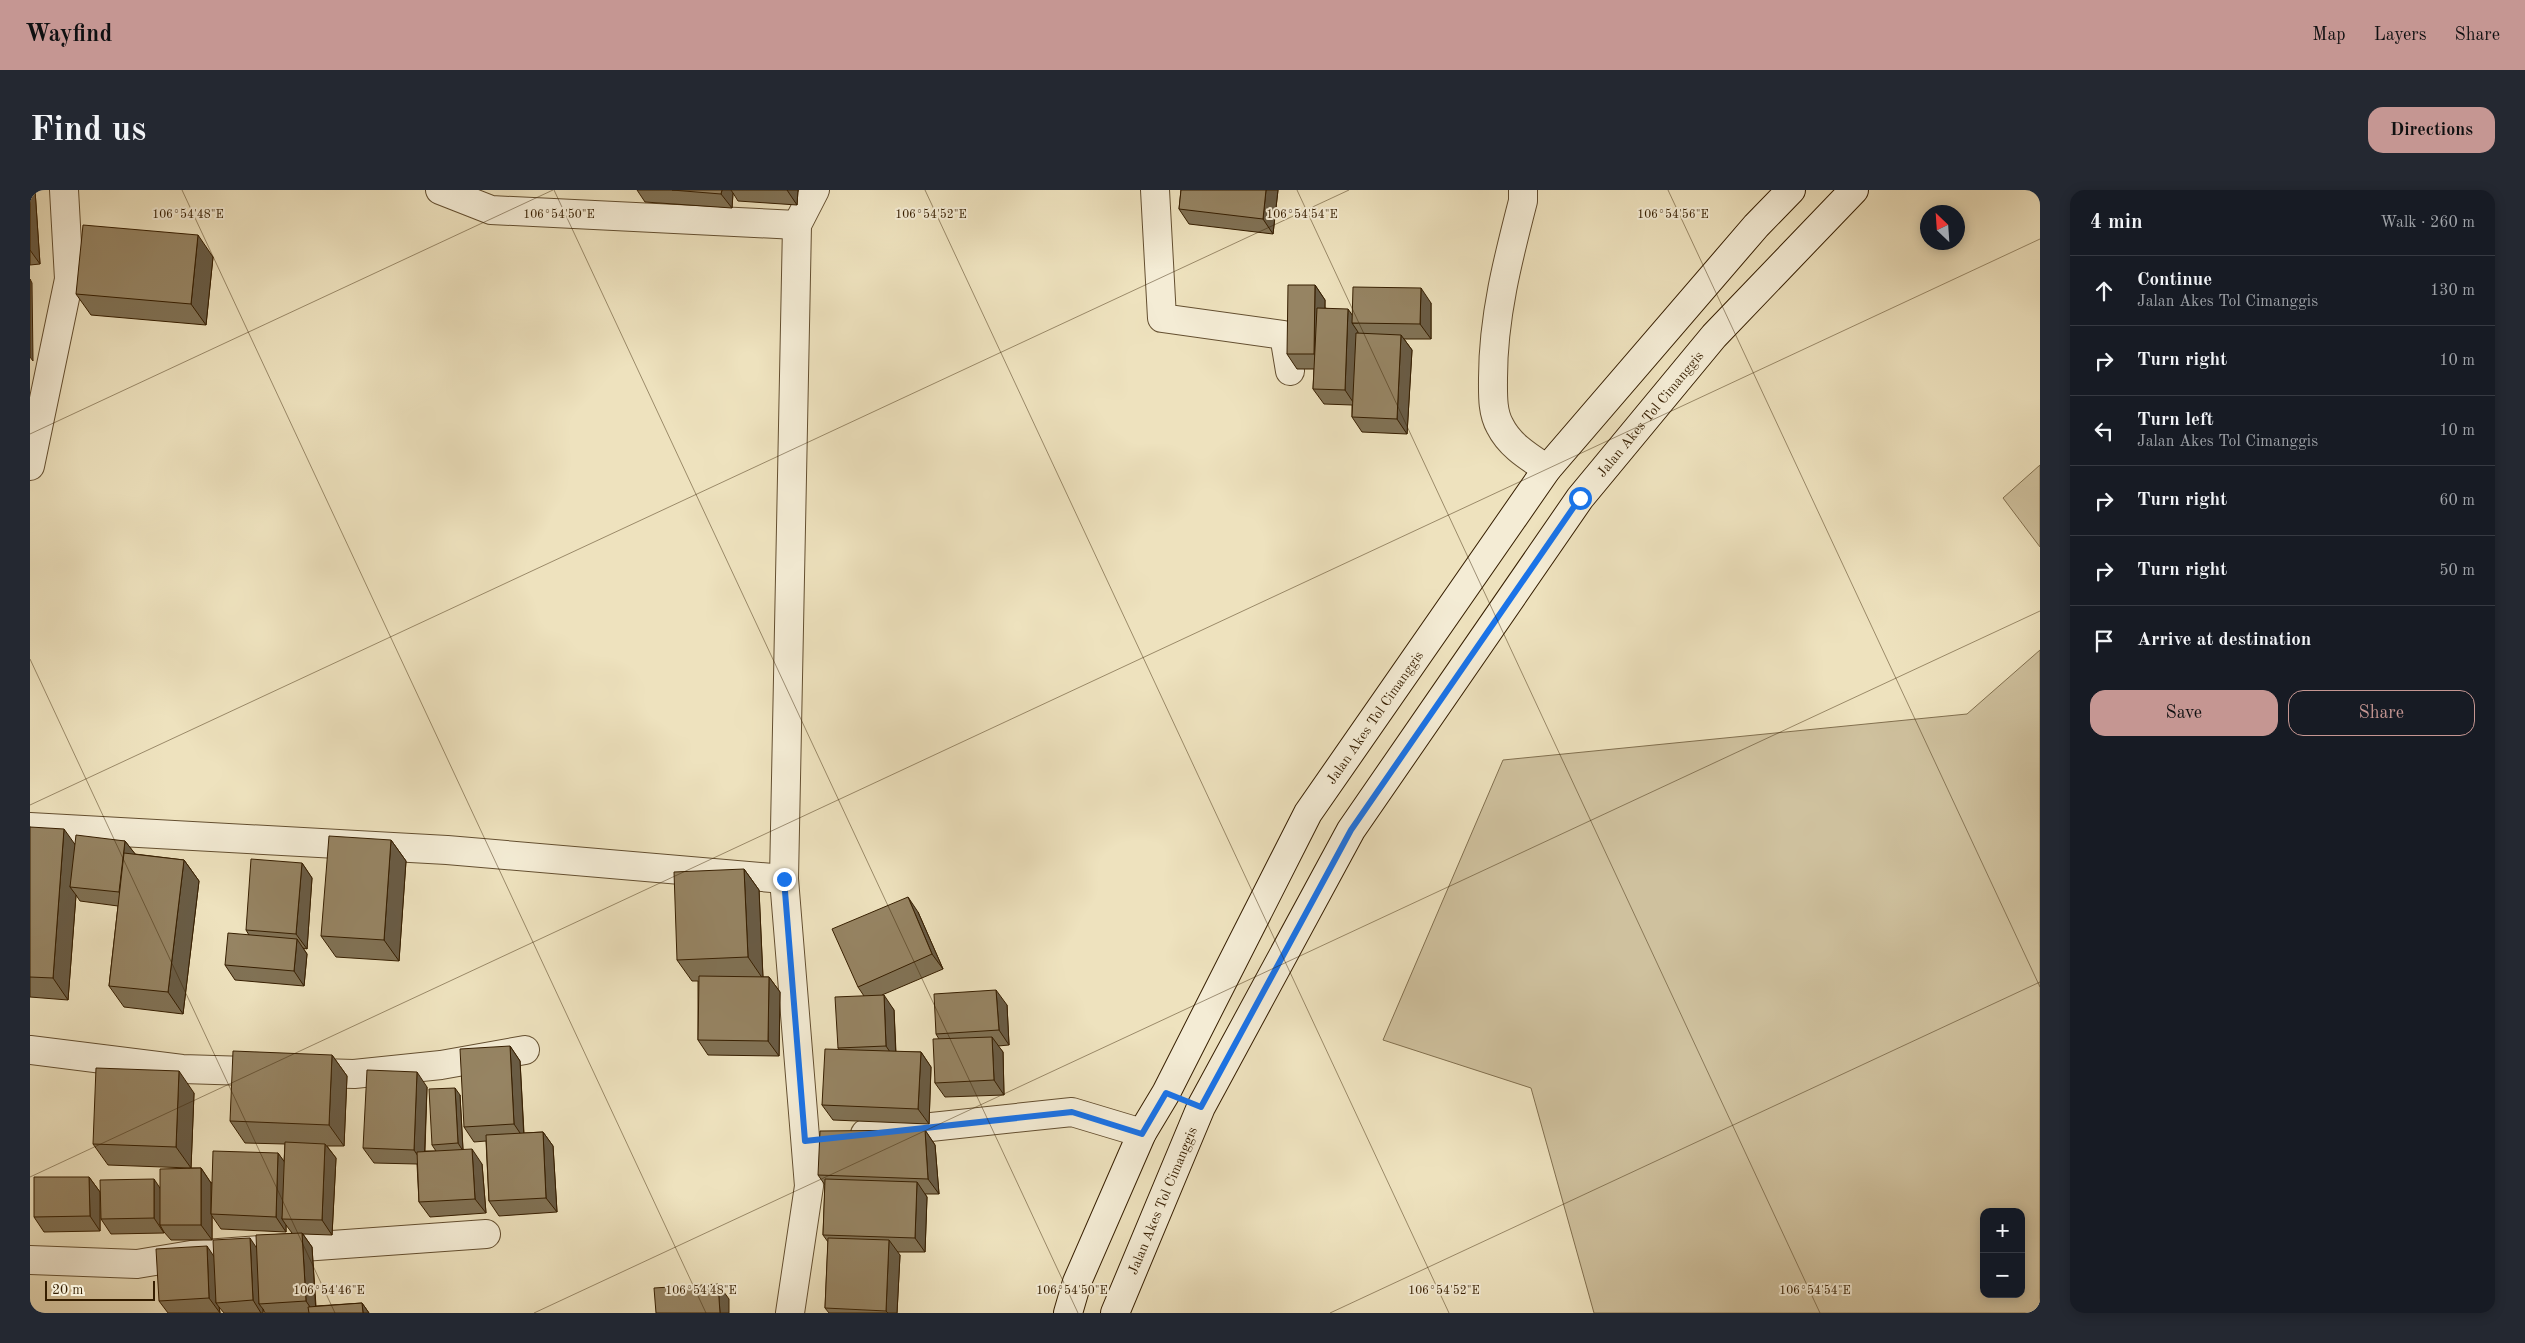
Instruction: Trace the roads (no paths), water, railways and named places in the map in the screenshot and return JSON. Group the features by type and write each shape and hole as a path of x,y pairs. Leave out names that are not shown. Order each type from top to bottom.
{"street":[{"path":"30,466 69,279 64,190"},
{"path":"440,190 491,210 797,225"},
{"path":"790,1313 809,1186 784,879 797,225 815,190"},
{"path":"1155,190 1162,318 1284,335 1290,371"},
{"path":"1523,190 1523,201 1503,279 1493,350 1492,400 1499,425 1511,444 1547,469"},
{"name":"Jalan Akes Tol Cimanggis","path":"1068,1313 1077,1282 1142,1134 1166,1093 1308,812 1547,469 1756,226 1791,190"},
{"name":"Jalan Akes Tol Cimanggis","path":"1115,1313 1201,1107 1351,830 1580,498 1714,336 1854,190"},
{"path":"30,828 447,850 784,879"},
{"path":"30,1050 182,1069 354,1074 441,1065 525,1050"},
{"path":"1166,1093 1201,1107"},
{"path":"805,1141 1072,1112 1142,1134"},
{"path":"30,1260 137,1264 191,1255 486,1234"}]}
